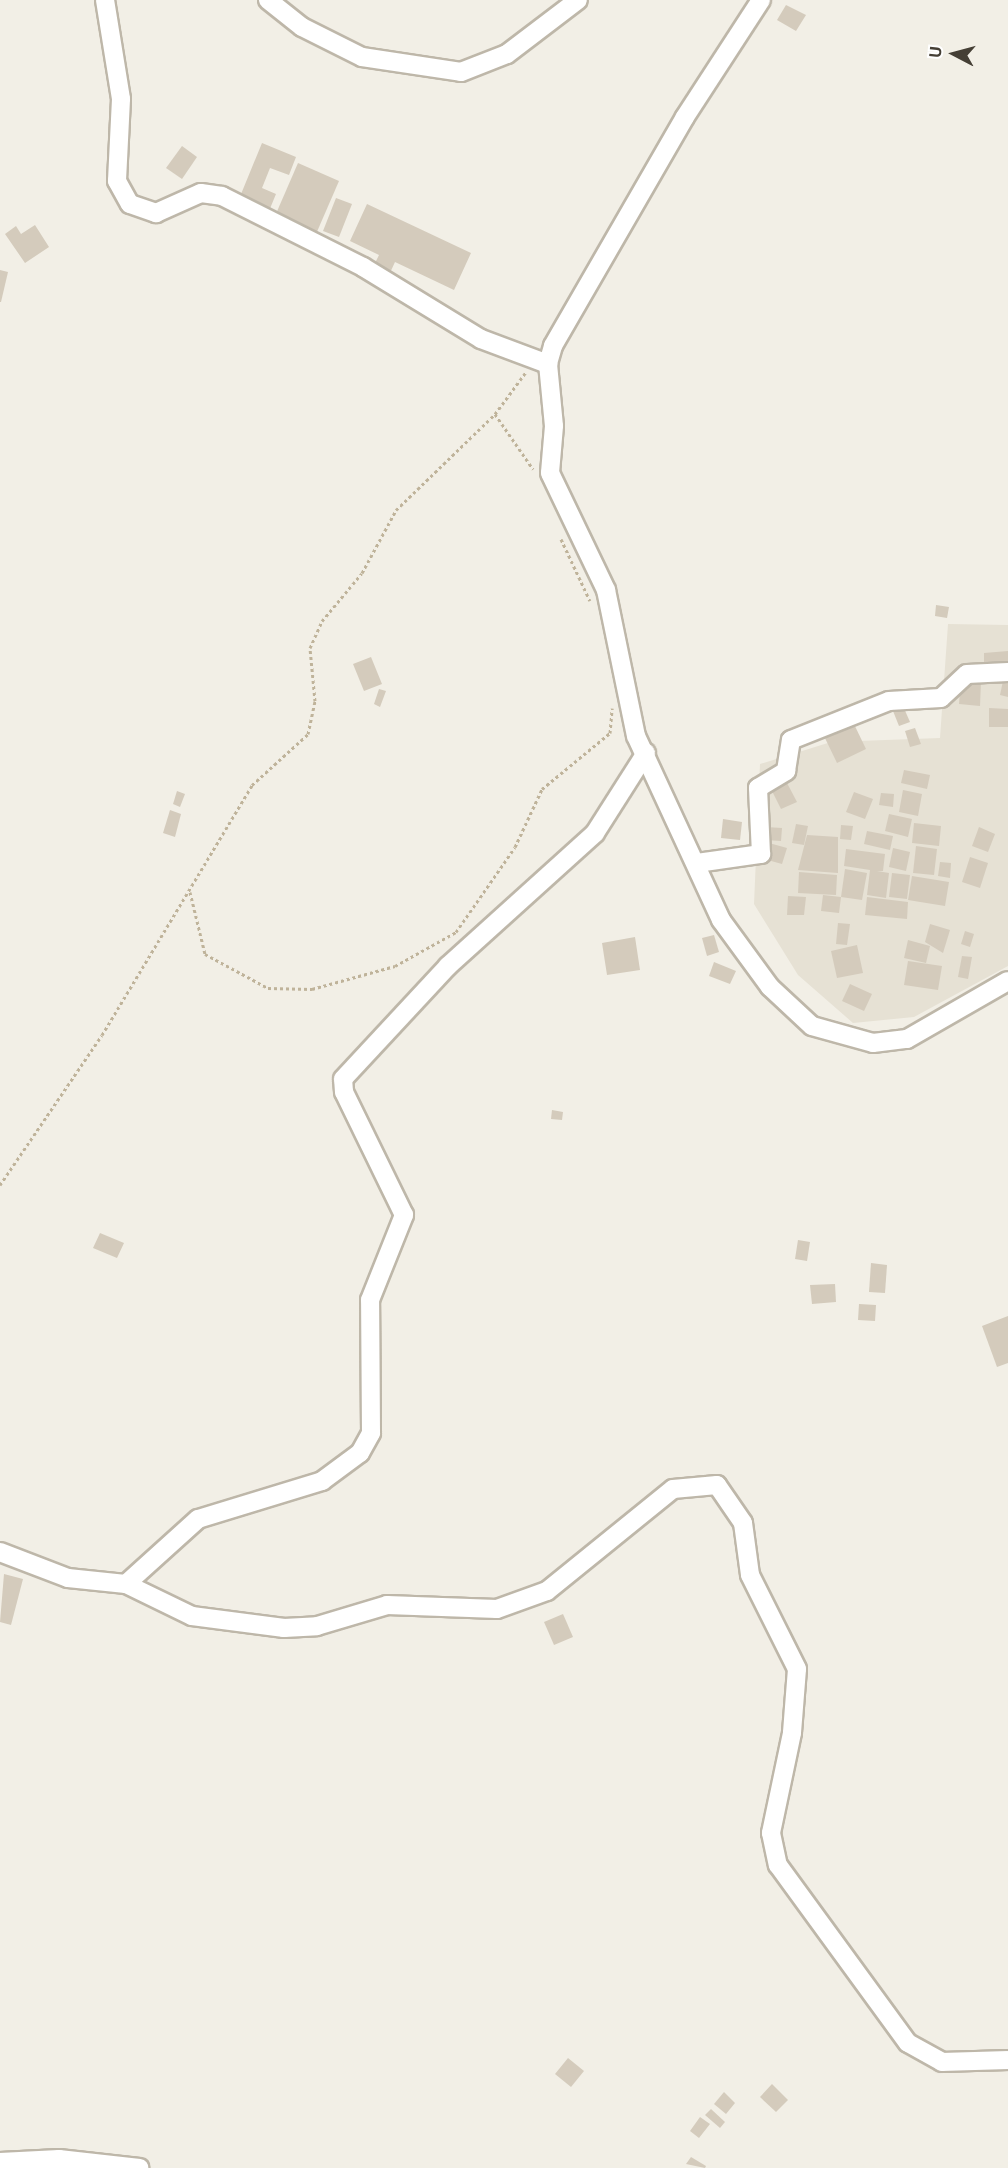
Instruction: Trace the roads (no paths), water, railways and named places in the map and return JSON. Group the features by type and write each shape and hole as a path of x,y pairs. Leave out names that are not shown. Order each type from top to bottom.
{"street":[{"path":"105,0 121,99 117,181 130,204 156,213 201,193 222,196 363,267 481,339 540,363"},
{"path":"268,0 302,27 362,57 460,72 507,54 578,0"},
{"path":"761,0 656,167 553,346 540,363 554,426 550,473 602,578 636,736 646,753 722,920 751,963 802,1020 834,1035 861,1043 907,1039 1008,981"},
{"path":"697,863 762,854 758,788 786,771 791,740 889,701 941,698 967,674 1008,672"},
{"path":"126,1584 198,1519 322,1481 365,1446 371,1425 370,1300 404,1215 344,1092 343,1078 448,966 595,833 646,753"},
{"path":"0,1552 69,1578 126,1584 192,1616 290,1628 387,1605 497,1609 547,1591 673,1489 717,1485 743,1523 750,1575 797,1669 792,1733 771,1833 778,1865 908,2043 942,2062 1008,2060"},
{"path":"0,2162 87,2160 140,2168"}]}
